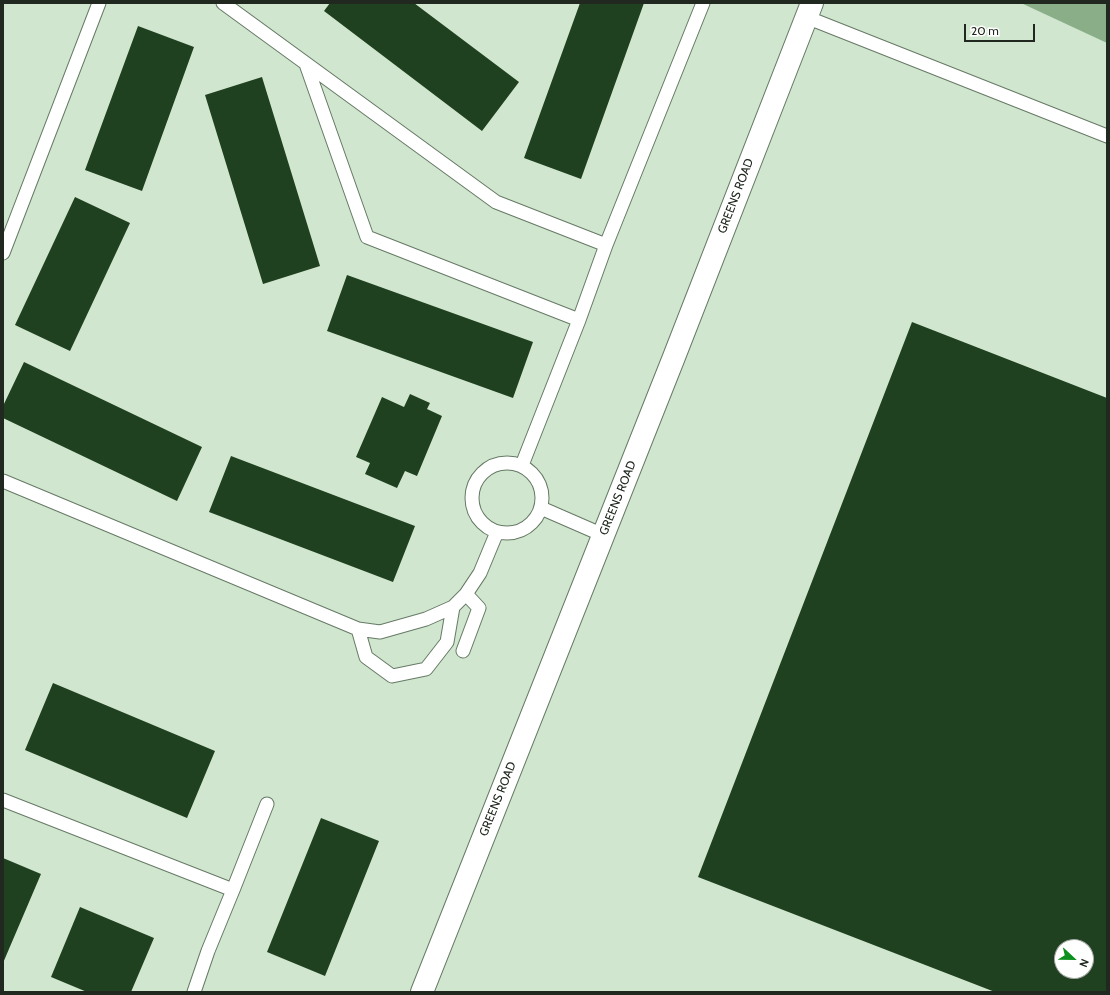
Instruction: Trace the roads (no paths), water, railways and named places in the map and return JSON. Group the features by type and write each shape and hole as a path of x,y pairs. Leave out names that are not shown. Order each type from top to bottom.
{"main road":[{"name":"GREENS ROAD","path":"422,992 809,10"}],"lane":[{"path":"3,253 99,3"},
{"path":"223,3 496,202 606,245"},
{"path":"522,465 579,320 606,245 703,3"},
{"path":"809,10 1107,136"},
{"path":"306,64 367,237 579,320"},
{"path":"510,462 522,465 537,478 541,487 541,508 537,516 524,529 507,534 497,532 487,528 478,519 473,509 472,497 474,486 479,475 494,465 510,462"},
{"path":"3,481 358,629 380,632 426,619 453,607 466,594 480,573 497,532"},
{"path":"541,508 603,535"},
{"path":"463,652 479,608 466,594"},
{"path":"358,629 366,657 392,676 426,669 447,642 453,607"},
{"path":"3,800 233,890"},
{"path":"194,992 208,951 267,804"}]}
